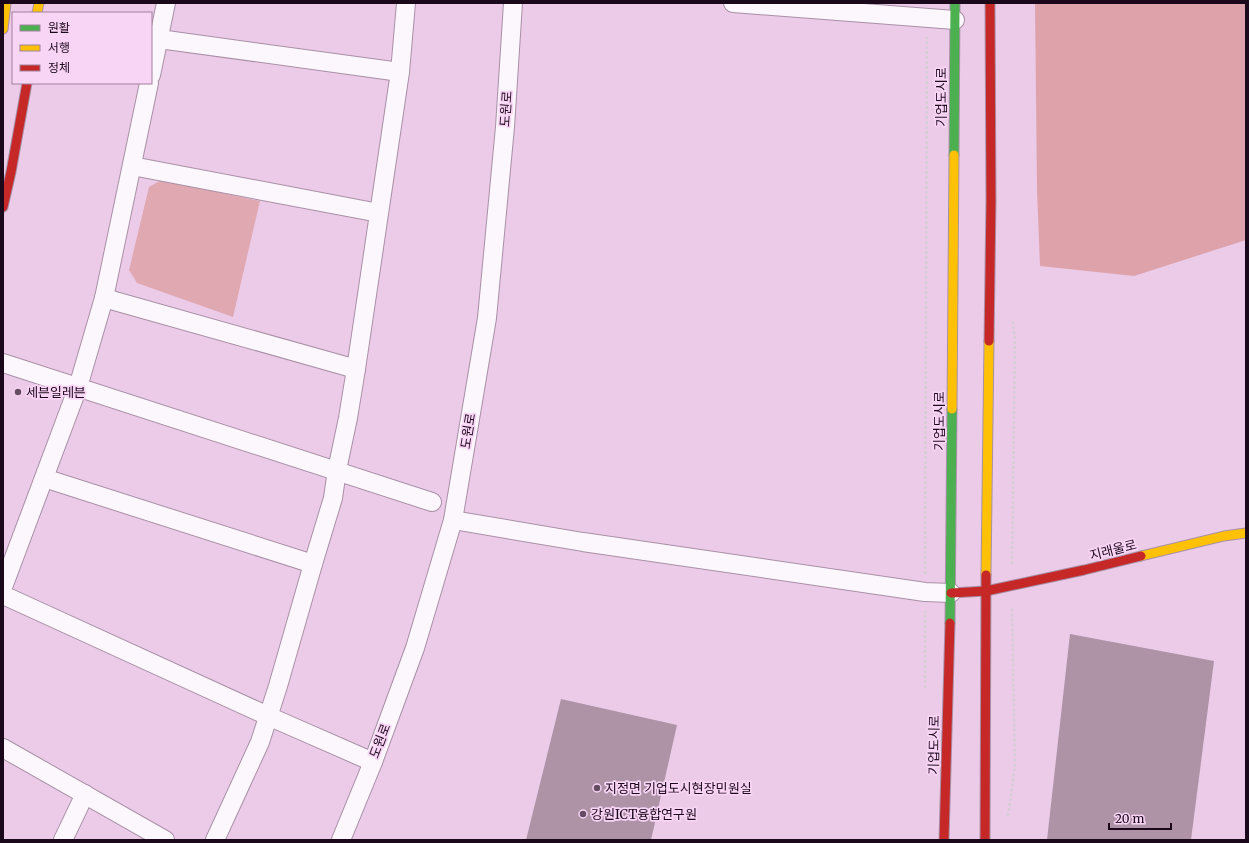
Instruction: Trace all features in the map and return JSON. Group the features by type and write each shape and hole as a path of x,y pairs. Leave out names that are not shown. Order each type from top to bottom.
{"street":[{"path":"3,29 6,3"},
{"path":"152,70 166,3"},
{"path":"215,840 260,742 334,498 337,470 356,369 400,72 406,3"},
{"name":"도원로","path":"341,840 373,762 415,648 453,520 487,318 504,128 513,3"},
{"path":"733,3 955,12"},
{"path":"984,840 991,201 990,3"},
{"name":"기업도시로","path":"944,840 951,593 955,12"},
{"path":"159,39 400,72"},
{"path":"3,207 27,84"},
{"path":"3,587 78,387 104,298 149,84"},
{"path":"132,166 379,213"},
{"path":"104,298 356,369"},
{"path":"3,363 432,502"},
{"path":"44,478 313,564"},
{"path":"453,520 582,542 925,592 951,593"},
{"name":"지래울로","path":"951,593 986,590 1084,570 1224,536 1246,533"},
{"path":"3,594 268,716 373,762"},
{"path":"3,748 166,840"},
{"path":"63,840 85,794"}],"path":[{"path":"925,557 927,55"},
{"path":"1007,820 1015,766 1013,623"}],"shaded area":[{"path":"1035,3 1246,3 1246,240 1134,276 1040,266 1037,190"},
{"path":"161,180 260,201 233,317 137,283 129,270 149,187"}],"building":[{"path":"1070,634 1214,661 1191,840 1047,840"},
{"path":"561,699 677,725 651,840 526,840"}],"traffic: fast":[{"path":"954,155 955,3"},
{"path":"950,623 952,409"}],"traffic: slow":[{"path":"3,29 6,3"},
{"path":"37,12 39,3"},
{"path":"952,409 954,155"},
{"path":"986,575 989,341"},
{"path":"1141,556 1224,536 1246,533"}],"traffic: jam":[{"path":"989,341 991,201 990,3"},
{"path":"3,207 27,84"},
{"path":"951,593 986,591 1141,556"},
{"path":"985,840 986,575"},
{"path":"944,840 950,623"}],"place":[{"name":"세븐일레븐","path":"18,392"},
{"name":"지정면 기업도시현장민원실","path":"597,788"},
{"name":"강원ICT융합연구원","path":"583,814"}]}
